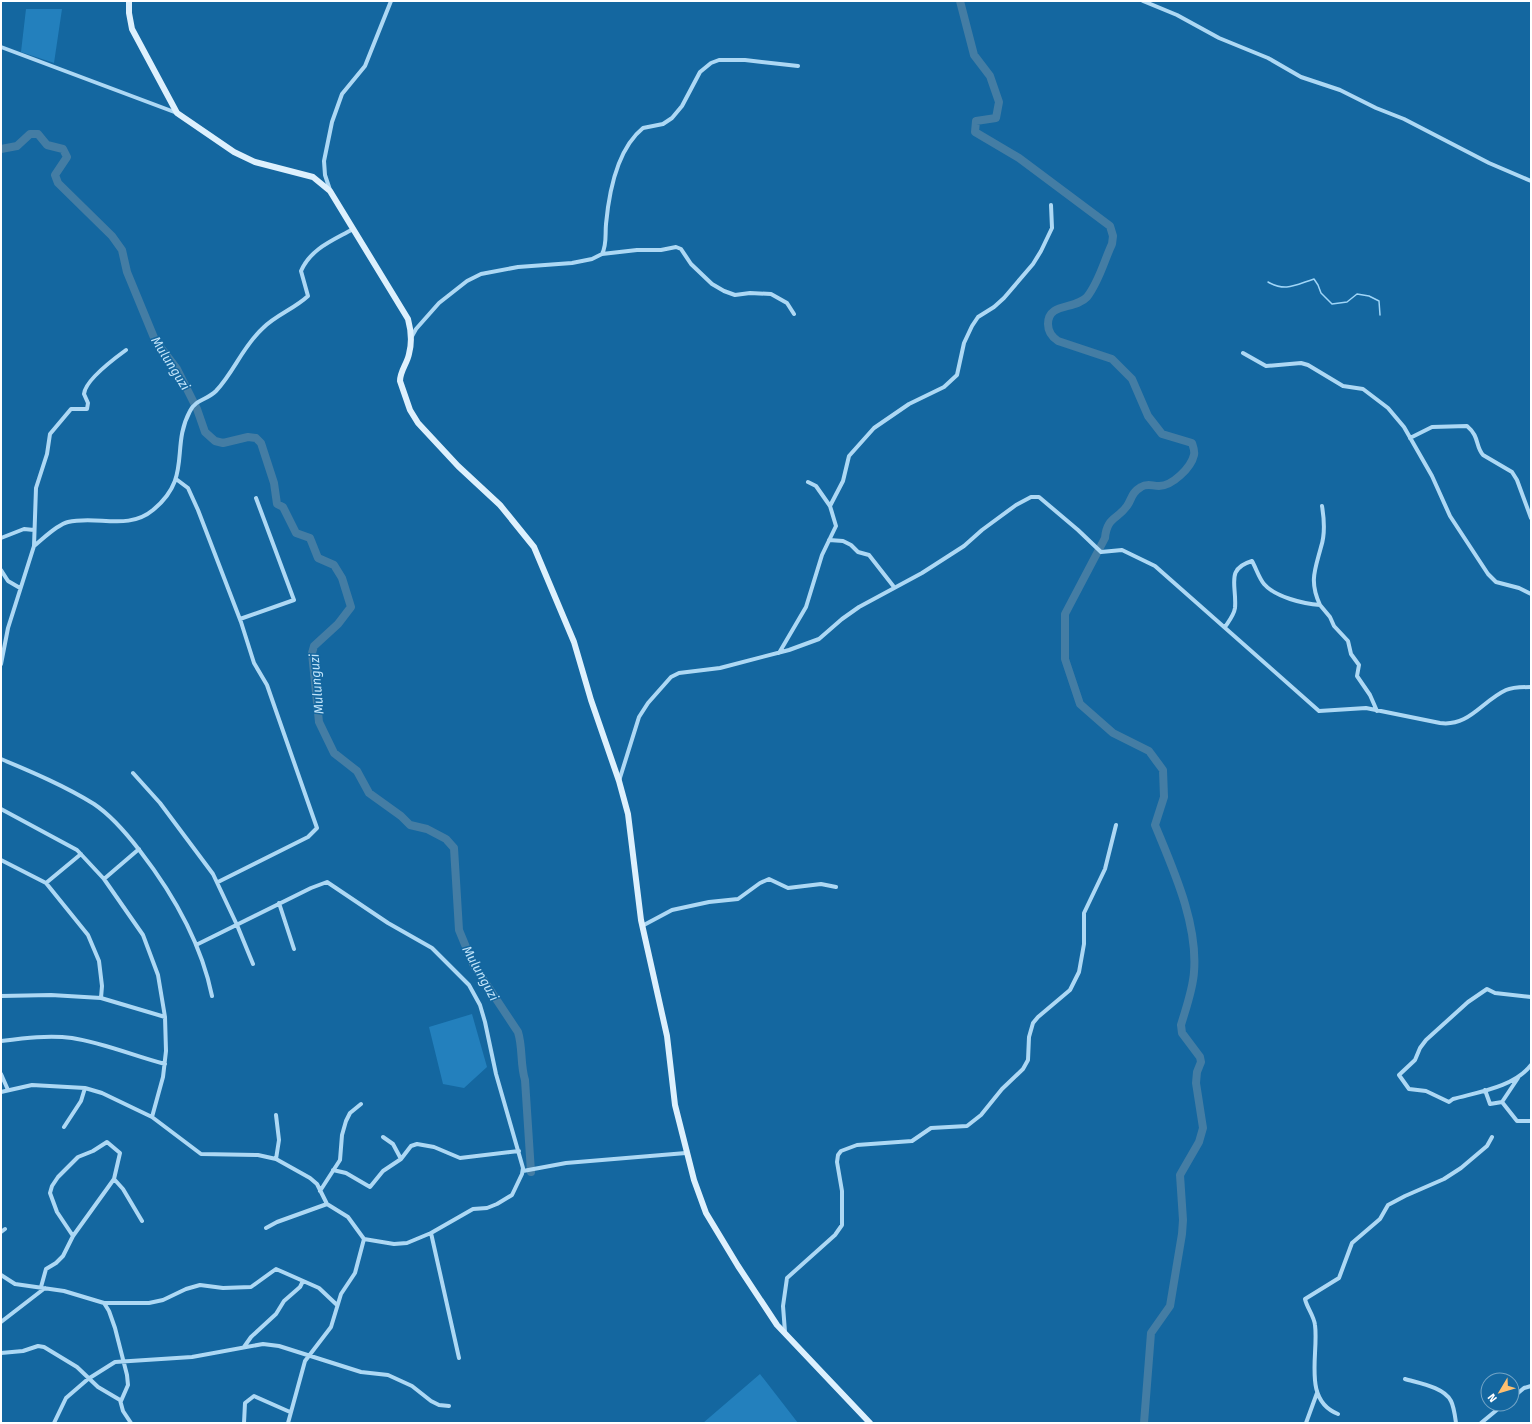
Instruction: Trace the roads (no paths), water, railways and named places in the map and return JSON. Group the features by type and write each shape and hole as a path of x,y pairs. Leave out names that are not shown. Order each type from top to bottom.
{"street":[{"path":"129,1 129,13 132,30 177,113"},
{"path":"391,1 365,66 342,94 332,122 324,161 325,175 330,191 403,308 410,329 411,338 409,354 400,375 400,381 410,410 418,423 432,439 500,505 536,551 574,642 599,727 619,782 630,821 642,926 660,1002 670,1059 675,1105 686,1153 706,1213 768,1313 870,1423"},
{"path":"1143,1 1177,15 1219,38 1268,58 1301,77 1340,90 1404,119 1489,163 1531,181"},
{"path":"1,48 177,113 234,152 256,162 313,177 330,191"},
{"path":"602,254 605,245 616,170 621,159 640,130 647,126 667,122 676,114 696,77 706,65 719,60 746,60 798,66"},
{"path":"830,506 843,481 849,456 874,428 909,404 944,386 957,375 964,343 978,317 994,307 1004,298 1033,264 1041,251 1052,228 1051,205"},
{"path":"34,546 69,522 92,520 120,522 133,520 146,516 165,500 176,479 184,423 194,403 214,392 253,338 263,327 308,296 301,271 311,256 326,243 354,229"},
{"path":"411,338 416,330 440,303 467,281 481,274 518,267 572,263 592,259 602,254 637,250 661,250 676,247 681,249 691,264 712,284 724,291 735,295 750,293 771,294 787,303 794,314"},
{"path":"1,664 8,628 34,546 36,488 46,458 51,431 64,420 70,409 87,409 88,403 84,394 86,388 102,370 126,350"},
{"path":"1243,353 1266,366 1305,363 1343,386 1363,389 1394,414 1432,476 1442,501 1452,520 1478,556 1488,574 1496,582 1522,589 1531,594"},
{"path":"1410,438 1432,427 1467,426 1477,437 1480,451 1483,456 1512,472 1517,480 1531,518"},
{"path":"176,479 188,488 194,499 240,619 254,663 267,685 316,828 308,837 218,882"},
{"path":"779,653 806,607 822,555 836,524 830,506 816,486 808,482"},
{"path":"619,782 639,717 648,703 668,680 679,674 720,668 779,653 821,638 842,619 894,587 925,571 964,546 1006,512 1035,496 1039,497 1078,530 1101,552 1122,550 1155,566 1317,710 1334,711 1357,708 1450,724 1470,716 1507,689 1531,687"},
{"path":"240,619 294,600 256,498"},
{"path":"1322,506 1322,546 1313,580 1314,593 1330,617 1334,626 1348,641 1351,654 1359,665 1357,676 1370,695 1377,711"},
{"path":"1,538 24,529 34,530"},
{"path":"829,540 843,541 851,545 858,552 869,555 894,587"},
{"path":"1225,627 1235,608 1234,577 1237,568 1242,564 1252,561 1263,584 1268,588 1299,602 1320,604"},
{"path":"1,570 8,581 20,588"},
{"path":"1,758 94,804 115,821 138,849 179,906 209,979 212,996"},
{"path":"133,773 160,803 218,882 253,964"},
{"path":"1,809 71,846 81,854 104,879 143,935 158,975 165,1017 165,1064 160,1089 152,1116"},
{"path":"786,1334 782,1306 787,1278 836,1235 842,1225 842,1191 837,1162 841,1151 844,1148 857,1145 912,1141 931,1128 967,1126 981,1115 1002,1089 1023,1069 1028,1060 1029,1037 1032,1024 1038,1017 1070,990 1079,972 1084,944 1084,913 1105,869 1116,825"},
{"path":"104,879 138,849"},
{"path":"46,883 81,854"},
{"path":"1,860 46,883 88,935 99,960 101,974 101,998"},
{"path":"642,926 672,910 709,902 738,899 760,883 769,879 788,888 821,884 836,887"},
{"path":"1,1092 32,1085 85,1088 102,1093 152,1116 201,1154 258,1155 276,1159 310,1178 320,1191 327,1204 348,1217 364,1239 400,1244 407,1243 430,1233 471,1210 494,1206 512,1195 523,1171 519,1152 496,1074 486,1022 480,1005 468,983 432,948 388,922 331,883 321,883 196,945"},
{"path":"279,903 294,949"},
{"path":"1519,1078 1446,1102 1426,1091 1409,1089 1399,1075 1415,1060 1420,1048 1426,1040 1468,1002 1487,989 1495,993 1531,997"},
{"path":"1,996 51,995 101,998 165,1017"},
{"path":"1,1041 50,1037 71,1038 92,1042 165,1064"},
{"path":"1485,1090 1490,1104 1502,1102 1519,1078 1531,1065"},
{"path":"1,1074 8,1090"},
{"path":"64,1127 81,1101 85,1088"},
{"path":"1502,1102 1517,1121 1531,1121"},
{"path":"320,1191 341,1155 342,1135 346,1121 350,1113 361,1104"},
{"path":"276,1115 279,1140 276,1159"},
{"path":"383,1137 393,1144 400,1159"},
{"path":"1338,1414 1325,1406 1317,1392 1314,1359 1315,1324 1306,1298 1339,1278 1350,1246 1380,1219 1388,1205 1444,1179 1461,1168 1487,1146 1492,1137"},
{"path":"1,1322 43,1287 45,1270 56,1263 62,1256 73,1236 114,1179 120,1153 107,1142 93,1151 78,1157 58,1177 52,1186 50,1193 56,1212 73,1236"},
{"path":"333,1170 346,1173 370,1186 383,1171 400,1159 411,1146 417,1144 434,1147 460,1158 519,1152"},
{"path":"523,1171 566,1163 686,1153"},
{"path":"114,1179 125,1192 142,1222"},
{"path":"266,1228 277,1222 327,1204"},
{"path":"430,1233 459,1358"},
{"path":"288,1423 290,1412 308,1356 327,1334 337,1305 354,1273 364,1239"},
{"path":"1,1274 15,1284 64,1291 104,1303 149,1303 163,1300 186,1289 200,1285 223,1288 251,1287 276,1269 319,1288 337,1305"},
{"path":"244,1347 251,1337 276,1314 284,1301 300,1287 303,1281"},
{"path":"104,1303 109,1311 115,1328 123,1360 128,1385 121,1401 123,1411 131,1423"},
{"path":"54,1423 66,1398 88,1379 107,1366 123,1360 192,1357 263,1344 279,1346 360,1372 388,1375 412,1386 431,1401 439,1405 448,1406"},
{"path":"1,1352 23,1351 41,1346 77,1367 98,1387 121,1401"},
{"path":"1405,1378 1439,1391 1448,1397 1453,1405 1456,1423"},
{"path":"1520,1391 1524,1388 1531,1386"},
{"path":"1306,1423 1317,1392"},
{"path":"244,1423 245,1403 254,1396 290,1412"},
{"path":"1481,1423 1494,1412"}],"waterway":[{"path":"960,1 974,55 990,76 999,102 996,118 976,121 975,132 1019,158 1110,226 1113,236 1112,244 1098,278 1087,297 1076,304 1063,307 1052,312 1049,317 1048,324 1052,336 1058,341 1112,359 1132,379 1148,416 1162,434 1192,443 1194,450 1194,455 1189,465 1175,480 1164,485 1147,485 1141,487 1133,494 1123,511 1110,522 1105,538 1065,614 1065,659 1080,704 1113,733 1149,751 1163,770 1164,797 1155,825 1183,897 1192,935 1194,953 1192,985 1181,1025 1182,1033 1200,1057 1201,1062 1197,1072 1196,1083 1203,1128 1199,1142 1180,1175 1183,1220 1182,1234 1170,1306 1151,1333 1144,1423"},
{"name":"Mulunguzi","path":"1,149 17,146 30,134 38,134 47,145 63,149 67,157 55,175 58,183 112,236 122,250 127,272 155,340 177,369 197,409 205,432 215,441 223,443 248,437 256,438 261,443 274,483 277,504 283,507 296,533 310,538 318,558 334,565 342,578 351,607 338,624 314,646 312,653 319,722 334,753 357,771 369,793 401,816 410,825 427,829 446,839 454,848 459,930 473,964 518,1032 520,1038 522,1068 525,1080 531,1172"},
{"path":"1268,282 1280,287 1285,287 1314,279 1321,293 1332,304 1347,302 1357,294 1369,296 1379,301 1380,315"}]}
